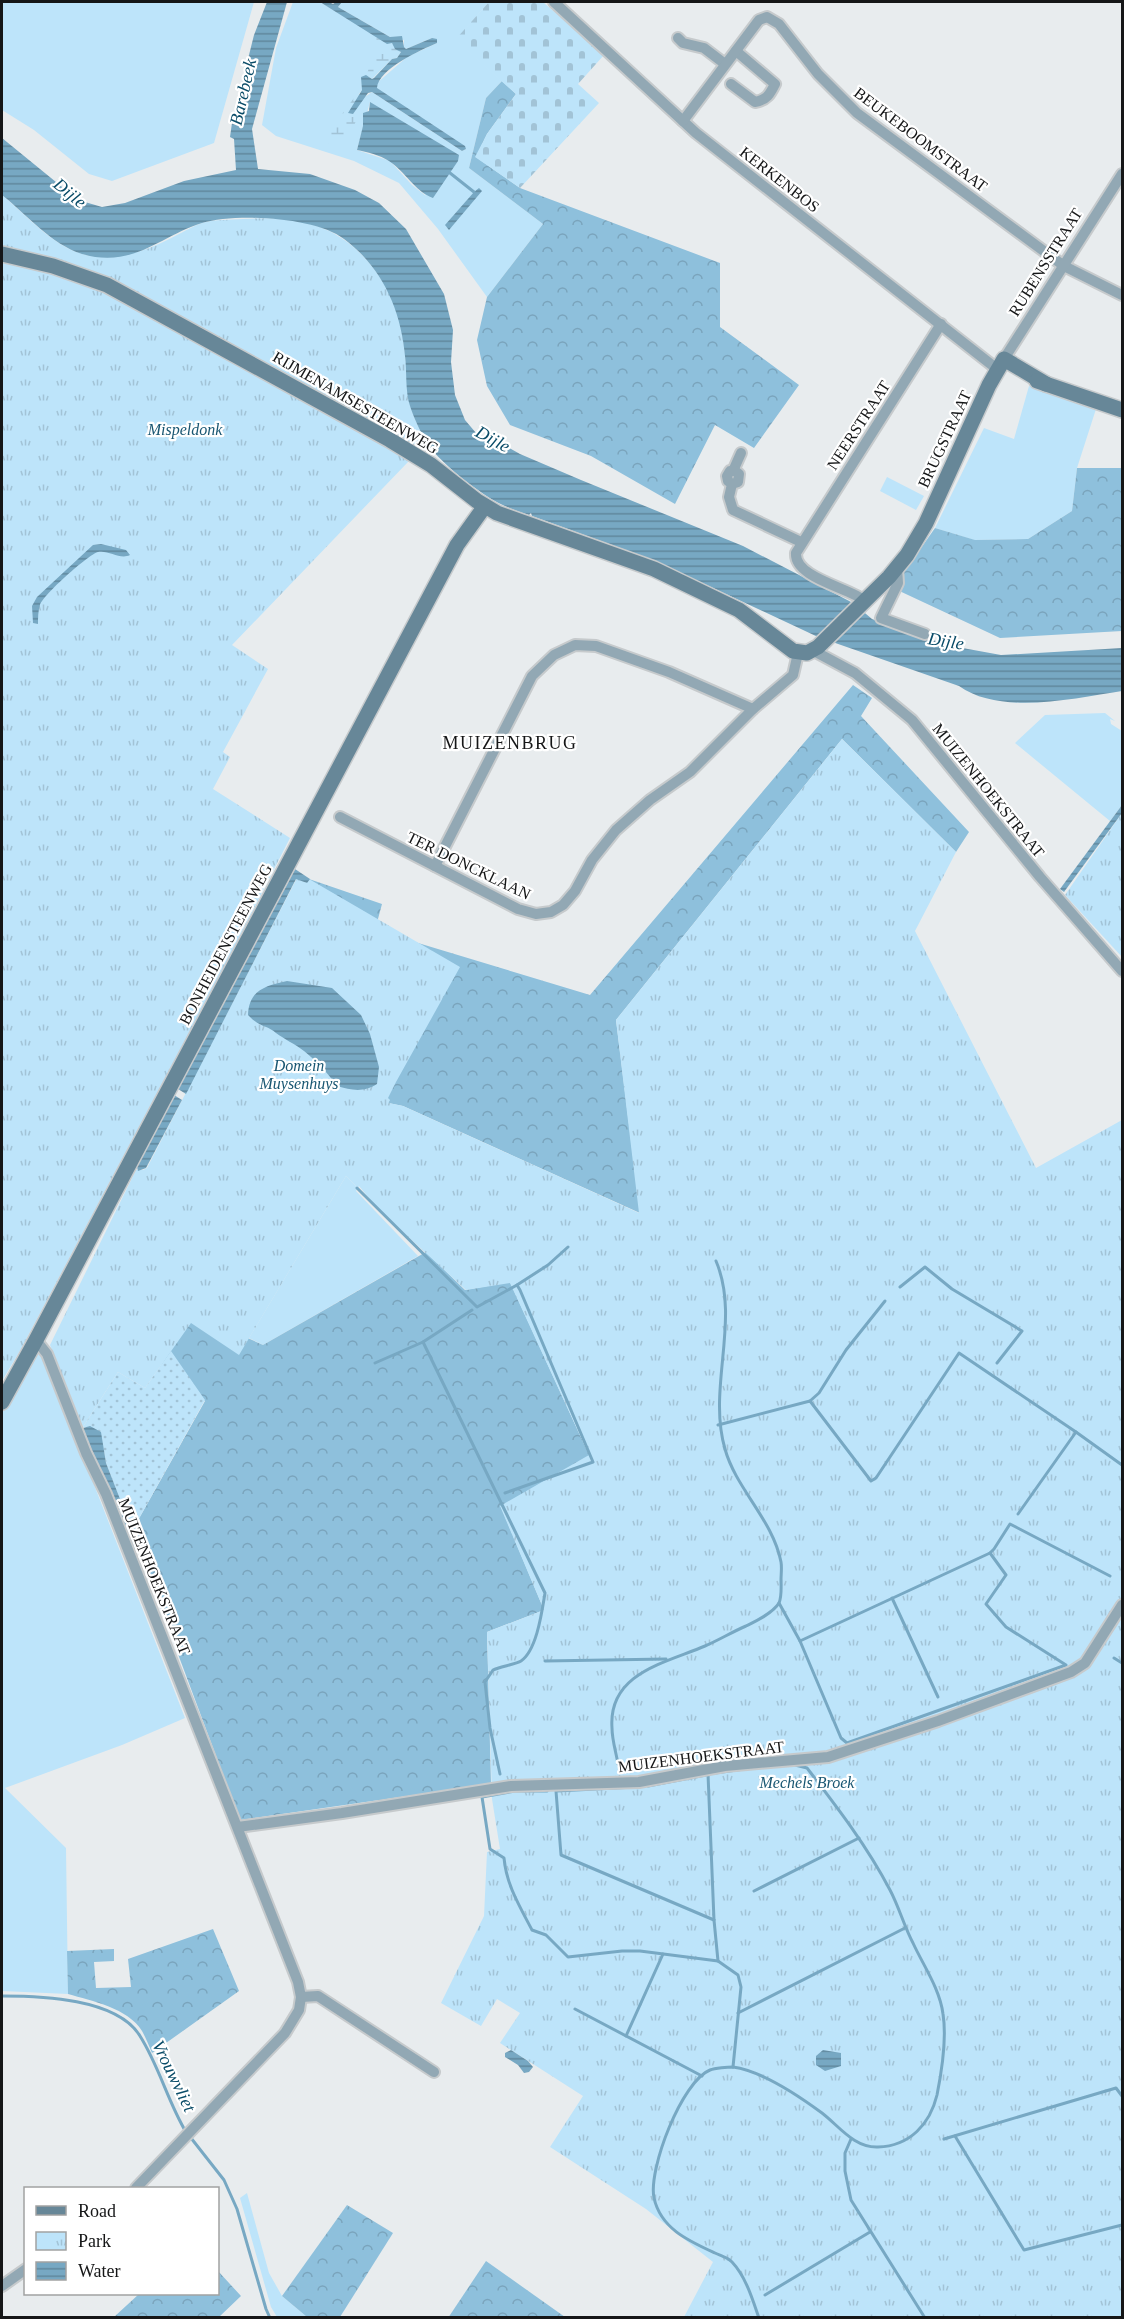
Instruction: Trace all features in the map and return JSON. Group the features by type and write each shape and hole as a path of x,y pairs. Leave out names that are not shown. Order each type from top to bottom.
{"street":[{"name":"KERKENBOS","path":"554,2 683,121 941,324 1001,364"},
{"name":"BEUKEBOOMSTRAAT","path":"683,121 759,20 767,17 779,24 818,74 857,113 1064,266"},
{"path":"678,38 683,43 704,48 725,64"},
{"path":"731,84 755,102 763,101 771,94 775,84 736,51"},
{"name":"RUBENSSTRAAT","path":"1001,364 1121,179"},
{"name":"RIJMENAMSESTEENWEG","path":"2,254 53,266 106,285 397,444 431,465 496,513 665,574 739,610 789,648 811,649"},
{"path":"1064,266 1122,295"},
{"name":"NEERSTRAAT","path":"801,543 941,324"},
{"path":"1001,364 1047,384 1122,410"},
{"name":"BRUGSTRAAT","path":"811,649 864,602 897,568 917,540 1001,364"},
{"path":"741,453 733,471 738,472 740,478 738,482 732,484 729,497 733,510 801,543 796,558 801,568 842,591 858,595 864,602"},
{"name":"BONHEIDENSTEENWEG","path":"2,1402 457,545 485,506"},
{"name":"BRUGSTRAAT","path":"897,568 898,582 881,618 925,634"},
{"path":"435,866 532,676 554,655 575,645 596,646 669,672 753,709"},
{"name":"TER DONCKLAAN","path":"339,817 518,909 536,914 551,912 563,905 575,891 592,860 616,830 650,800 690,772 753,709 793,675 811,649"},
{"name":"MUIZENHOEKSTRAAT","path":"811,649 855,673 912,720 1040,877 1122,970"},
{"name":"MUIZENHOEKSTRAAT","path":"36,1340 47,1354 106,1494 238,1827 298,1982 301,1996"},
{"name":"MUIZENHOEKSTRAAT","path":"238,1827 511,1786 639,1782 724,1766 828,1757 938,1721 1071,1672 1085,1663 1122,1605"},
{"path":"137,2187 285,2033 299,2010 301,1996 318,1996 434,2072"},
{"path":"2,2286 24,2270"}],"green space":[{"path":"2,2 254,2 214,143 112,181 89,174 34,130 2,110"},
{"path":"293,2 320,2 385,41 362,90 348,109 372,92 462,151 466,149 464,146 376,88 377,83 407,57 437,43 432,38 406,49 404,40 390,37 338,7 342,2 489,2 456,40 502,81 486,98 469,168 543,224 487,297 438,229 399,183 354,161 276,136 262,125 276,48","holes":["370,102 426,196 412,185 390,161 357,150"]},
{"path":"489,2 543,2 604,55 578,84 599,103 520,188 475,157 487,134 516,94 455,40"},
{"path":"372,33 392,43 401,52 372,79 366,75 375,56"},
{"path":"502,81 516,94 487,134 476,157 520,188 720,263 720,327 799,385 754,448 715,425 675,504 591,456 510,425 487,386 477,340 487,297 543,224 469,168 486,98"},
{"path":"357,94 365,97 349,139 344,138 338,145 328,143 326,139 330,130"},
{"name":"Mispeldonk","path":"2,195 54,240 78,253 91,256 118,256 144,250 192,227 217,220 286,219 323,228 340,237 355,248 369,263 383,282 394,303 403,337 409,400 428,446 408,462 232,645 268,669 223,752 230,757 213,789 290,838 225,965 2,1381"},
{"path":"1029,386 1096,409 1077,468 1072,511 1028,539 974,540 935,528 984,428 1014,439"},
{"path":"1077,468 1122,468 1122,631 1000,638 893,588 935,528 975,540 1028,539 1072,511"},
{"path":"887,477 924,496 916,510 880,491"},
{"path":"853,685 872,698 861,716 969,832 956,852 842,739 616,1020 640,1213 403,1106 378,1101 307,883 309,879 382,904 375,930 590,995"},
{"path":"1105,713 1115,721 1110,719 1111,724 1122,731 1122,805 1110,821 1015,743 1045,715"},
{"name":"Mechels Broek","path":"842,739 956,852 915,931 1036,1168 1122,1120 1122,2317 684,2317 713,2262 646,2209 550,2147 583,2096 500,2043 520,2013 497,1999 481,2026 441,2003 484,1916 487,1852 500,1849 492,1799 487,1632 544,1610 500,1506 589,1455 510,1283 466,1290 378,1209 359,1186 358,1188 346,1176 239,1355 191,1323 145,1388 118,1372 83,1427 50,1345 136,1170 147,1168 297,878 307,883 309,879 460,967 396,1082 388,1098 389,1103 403,1106 639,1213 616,1020"},
{"path":"1122,813 1122,957 1065,895"},
{"path":"346,1176 358,1188 356,1191 418,1256 263,1345 249,1338"},
{"path":"426,1252 465,1290 510,1282 589,1455 721,1416 501,1507 544,1610 487,1632 491,1784 240,1820 132,1531 205,1401 149,1386 192,1313 263,1345"},
{"path":"171,1351 205,1400 132,1531 106,1463 104,1451 87,1427 83,1427 118,1372 145,1388"},
{"path":"38,1354 45,1359 185,1718 122,1745 5,1788 66,1848 68,1994 2,1991 2,1413"},
{"path":"213,1929 239,1991 152,2053 142,2031 128,2016 109,2006 68,1994 67,1951 114,1949 114,1961 94,1962 96,1988 131,1987 128,1959"},
{"path":"247,2193 269,2273 282,2296 307,2317 277,2317 271,2307 240,2198"},
{"path":"347,2205 393,2233 340,2317 307,2317 282,2296"},
{"path":"486,2261 565,2317 448,2318"},
{"path":"219,2272 241,2296 219,2317 114,2317 138,2295 219,2295"}],"water":[{"name":"Barebeek","path":"267,2 287,2 252,129 258,169 310,174 355,190 379,203 406,229 444,294 453,330 451,362 455,395 465,420 482,440 499,442 520,454 581,480 743,546 853,603 872,619 901,631 957,647 1001,655 1122,648 1122,691 1061,700 1017,703 976,695 959,686 818,637 653,560 495,501 450,468 426,441 408,400 403,339 394,306 379,276 369,263 344,239 331,232 314,226 275,219 234,218 202,223 131,254 100,258 82,254 60,243 2,195 2,138 78,200 102,207 125,203 184,181 236,170 234,139 230,137 232,123 254,35"},
{"path":"320,2 333,4 342,2 338,7 390,37 402,36 406,49 432,38 437,39 437,43 392,67 379,81 377,88 465,146 466,149 462,151 372,92 368,93 353,114 348,113 362,90 361,77 366,75 374,78 401,52 395,49 392,43 387,44"},
{"path":"370,102 459,155 458,161 433,198 420,191 389,161 378,155 357,150 363,126 363,113 369,111"},
{"path":"479,188 482,191 449,230 445,225"},
{"path":"101,544 126,550 130,555 122,556 102,552 93,554 49,593 40,605 38,624 33,623 32,606 37,597 93,545"},
{"path":"1122,805 1122,813 1064,892 1060,889"},
{"path":"295,869 310,879 307,883 296,879 186,1094 178,1089"},
{"path":"287,981 332,988 361,1015 370,1034 379,1067 377,1084 362,1090 337,1086 322,1067 304,1051 248,1015 251,1000 260,990"},
{"path":"174,1095 182,1100 146,1168 138,1171 137,1167"},
{"path":"90,1426 101,1432 106,1463 134,1535 137,1556 134,1557 83,1428"},
{"path":"511,2050 533,2067 529,2072 524,2073 518,2065 505,2057 505,2053"},
{"path":"823,2050 841,2053 841,2066 825,2071 816,2065 816,2056"}],"waterway":[{"path":"450,173 474,192"},
{"path":"357,1188 477,1307 517,1285 520,1290 593,1462 505,1493"},
{"path":"517,1285 548,1265 568,1247"},
{"path":"618,1764 612,1732 613,1709 619,1694 629,1682 657,1665 705,1646 759,1619 776,1607 781,1597 781,1564 777,1547 763,1518 730,1464 720,1426 725,1307 723,1284 716,1261"},
{"path":"900,1287 925,1267 952,1289 1022,1331 997,1363"},
{"path":"810,1401 819,1393 846,1350 885,1301"},
{"path":"423,1342 472,1310"},
{"path":"375,1363 423,1342 545,1593 538,1630 527,1656 519,1662 493,1670 485,1682 490,1728 500,1774"},
{"path":"718,1425 810,1401 871,1481 876,1478 959,1353 1076,1432"},
{"path":"1018,1514 1076,1432 1122,1465"},
{"path":"779,1603 800,1641 990,1553 1010,1524 1110,1576"},
{"path":"800,1641 841,1738 847,1743 1066,1665 1006,1627 986,1604 1006,1575 990,1553"},
{"path":"892,1598 938,1697"},
{"path":"1114,1658 1122,1663"},
{"path":"545,1661 666,1659"},
{"path":"759,2318 745,2281 732,2262 677,2233 663,2218 654,2198 656,2167 662,2148 669,2127 689,2091 699,2077 710,2070 733,2067 744,2069 791,2092 822,2113 854,2140 869,2146 889,2146 900,2143 917,2131 924,2124 934,2106 944,2044 943,2014 938,1995 890,1890 862,1842 807,1768 795,1765"},
{"path":"718,1961 714,1920 708,1774 744,1769"},
{"path":"648,1786 706,1775"},
{"path":"635,1787 556,1791 561,1855 714,1920"},
{"path":"547,1791 515,1791 482,1797 490,1849 504,1858 511,1886 532,1930 546,1935 568,1957 640,1951 718,1961 738,1975 741,1987 733,2067"},
{"path":"754,1891 859,1838"},
{"path":"738,2013 905,1928"},
{"path":"626,2036 663,1954"},
{"name":"Vrouwvliet","path":"2,1996 77,2002 114,2014 129,2023 147,2048 186,2132"},
{"path":"575,2009 702,2076"},
{"path":"944,2139 1116,2088 1122,2096"},
{"path":"955,2136 1024,2250 1122,2225"},
{"name":"Vrouwvliet","path":"191,2138 224,2180 237,2209 270,2318"},
{"path":"851,2139 845,2153 845,2171 851,2200 925,2318"},
{"path":"765,2295 870,2232"},
{"path":"1049,2318 1057,2318"}],"district":[{"name":"MUIZENBRUG","path":"510,743"}],"water label":[{"name":"Dijle","path":"70,193"},
{"name":"Dijle","path":"493,439"},
{"name":"Dijle","path":"946,641"}],"park label":[{"name":"Domein Muysenhuys","path":"299,1074"}]}
